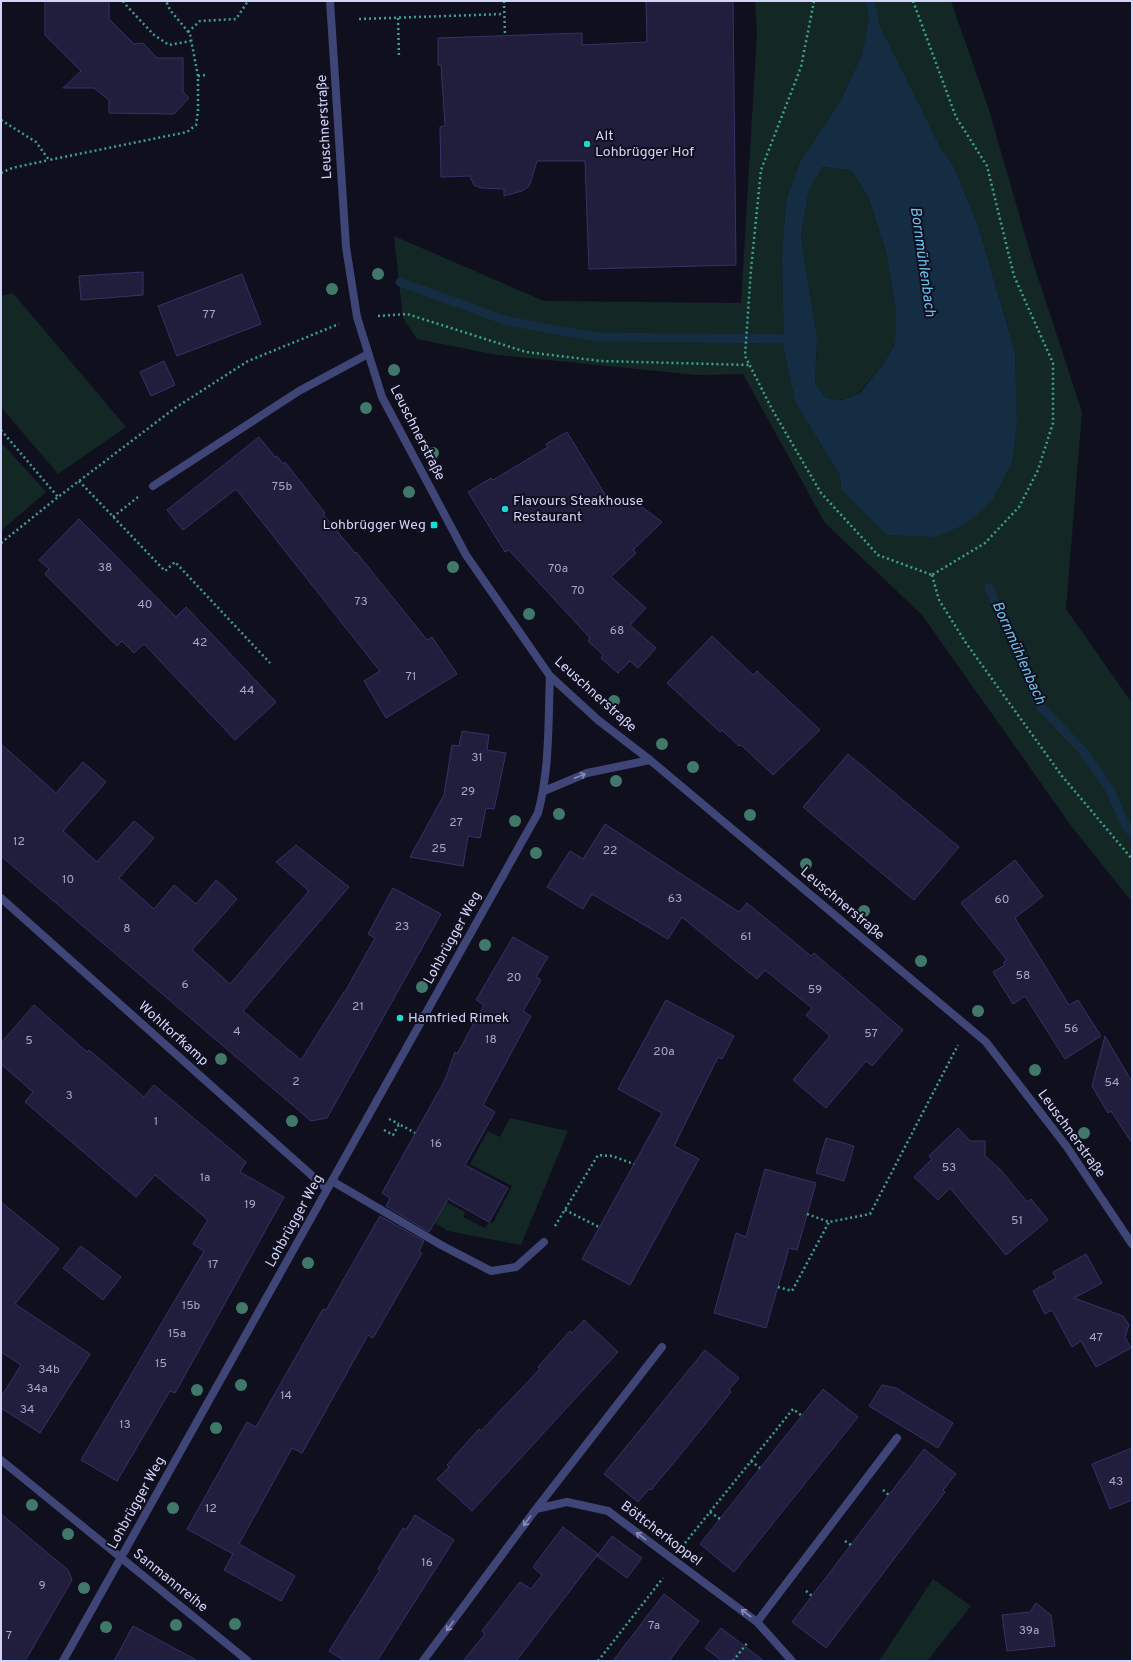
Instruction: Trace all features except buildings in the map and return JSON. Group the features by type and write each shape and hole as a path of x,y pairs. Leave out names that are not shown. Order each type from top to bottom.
{"street":[{"name":"Leuschnerstraße","path":"330,1 346,248 357,317 382,397 466,555 550,676 598,720 650,760 986,1042 1067,1147 1132,1244"},
{"path":"153,486 299,391 368,354"},
{"name":"Lohbrügger Weg","path":"63,1661 538,813 544,791 548,752 550,676"},
{"path":"544,791 587,773 650,760"},
{"name":"Wohltorfkamp","path":"1,898 327,1189"},
{"path":"332,1181 441,1245 491,1272 516,1267 544,1242"},
{"path":"423,1661 536,1509 662,1347"},
{"path":"757,1622 897,1438"},
{"name":"Sanmannreihe","path":"1,1460 248,1661"},
{"name":"Böttcherkoppel","path":"536,1509 567,1502 608,1511 757,1622 792,1661"}],"path":[{"path":"123,1 154,35 169,45 191,41"},
{"path":"1,173 12,168 187,132 196,125 198,111 198,76 190,34 170,10 166,1"},
{"path":"188,32 200,21 236,19 248,1"},
{"path":"504,1 505,35"},
{"path":"814,1 801,66 761,170 746,356 749,365 773,411 821,493 878,555 932,575"},
{"path":"913,1 956,117 987,166 1014,276 1053,363 1053,423 1038,470 1020,507 986,542 932,575"},
{"path":"359,19 504,14"},
{"path":"398,18 400,58"},
{"path":"198,76 204,75"},
{"path":"1,120 36,142 49,160"},
{"path":"1,543 58,497 175,408 248,361 357,317 407,314 526,352 601,361 749,365"},
{"path":"1,430 58,497"},
{"path":"79,481 165,571 175,562 270,663"},
{"path":"113,517 141,494"},
{"path":"932,575 939,600 966,643 1062,776 1132,859"},
{"path":"807,1214 830,1222 870,1214 968,1027"},
{"path":"390,1119 415,1133"},
{"path":"366,1120 393,1135 400,1124"},
{"path":"544,1242 598,1155 612,1156 634,1164"},
{"path":"565,1210 599,1227"},
{"path":"778,1287 792,1291 830,1222"},
{"path":"598,1661 710,1512 793,1409 802,1416"},
{"path":"751,1461 760,1468"},
{"path":"710,1512 720,1519"}],"green space":[{"path":"755,1 951,1 989,110 1032,259 1082,412 1066,609 1132,703 1132,902 1072,827 922,615 825,523 743,374 697,375 497,355 417,339 403,318 394,236 544,301 741,303 757,33","holes":["871,9 941,149 953,165 977,222 1015,352 1017,421 1013,460 841,489 840,476 795,402 784,350 782,257 786,200 800,162 841,100 862,54"]},
{"path":"821,167 851,170 868,196 886,252 896,311 895,344 883,364 859,393 842,400 826,398 815,384 817,338 801,236 809,190"},
{"path":"13,293 126,427 58,474 1,407 1,296"},
{"path":"1,442 46,492 1,531"},
{"path":"510,1118 568,1131 521,1245 448,1231 435,1223 446,1202 465,1212 463,1217 485,1228 489,1222 493,1223 512,1186 470,1164 488,1131 500,1137"},
{"path":"933,1579 971,1606 927,1661 879,1661"}],"water":[{"path":"871,8 941,149 953,165 977,222 1015,352 1017,421 1013,460 992,501 966,524 935,537 888,535 841,489 840,476 795,402 784,350 782,257 786,200 800,162 841,100 862,54","holes":["822,167 851,170 868,196 886,252 896,311 895,344 883,364 860,393 842,400 826,398 815,384 817,338 801,236 809,190"]}],"waterway":[{"name":"Bornmühlenbach","path":"870,1 874,19"},
{"path":"400,282 507,321 596,337 785,339"},
{"name":"Bornmühlenbach","path":"989,588 1039,705 1083,751 1109,788 1125,824 1132,833"}],"place":[{"name":"Alt Lohbrügger Hof","path":"587,144"},
{"name":"Flavours Steakhouse Restaurant","path":"505,509"},
{"name":"Lohbrügger Weg","path":"434,525"},
{"name":"Hamfried Rimek","path":"400,1018"}]}
